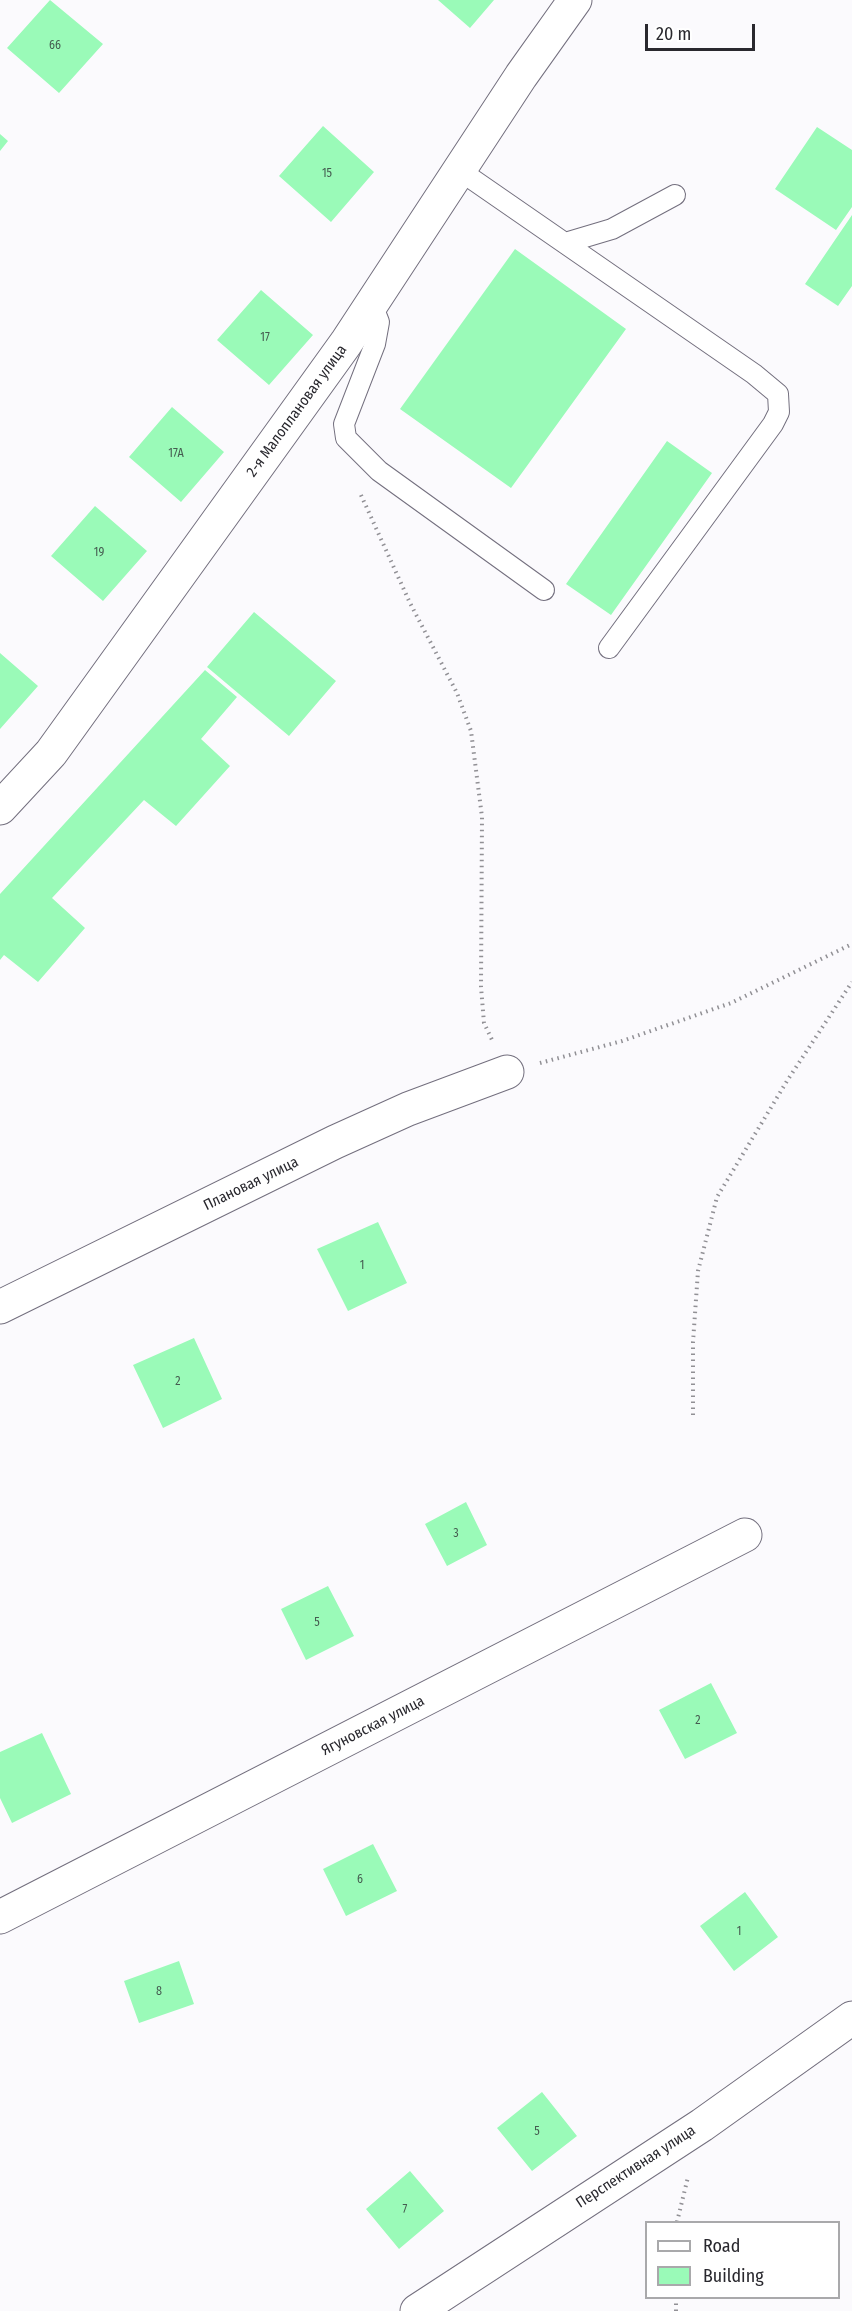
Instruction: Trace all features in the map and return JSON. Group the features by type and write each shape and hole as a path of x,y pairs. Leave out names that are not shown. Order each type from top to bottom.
{"street":[{"name":"2-я Малоплановая улица","path":"0,808 51,753 372,304 459,170 575,0"},
{"name":"Плановая улица","path":"0,1307 335,1142 408,1109 507,1072"},
{"name":"Ягуновская улица","path":"0,1917 745,1535"},
{"name":"Перспективная улица","path":"417,2311 702,2125 852,2018"}],"lane":[{"path":"459,170 754,374 778,394 780,403 773,424 609,648"},
{"path":"565,243 612,229 675,195"},
{"path":"372,304 379,322 375,344 344,424 346,438 379,471 544,590"}],"path":[{"path":"360,492 410,603 457,693 471,731 482,817 481,987 484,1023 507,1072 622,1041 731,1003 852,944"},
{"path":"693,1415 693,1342 698,1271 717,1197 787,1081 852,982"}],"building":[{"path":"50,0 103,44 59,93 7,48"},
{"path":"438,0 494,0 470,28"},
{"path":"323,126 374,172 331,222 279,176"},
{"path":"817,127 852,150 852,207 836,230 775,189"},
{"path":"0,134 8,141 0,151"},
{"path":"852,215 852,286 838,306 805,284"},
{"path":"515,249 626,329 511,488 400,409"},
{"path":"261,290 313,335 269,385 217,340"},
{"path":"172,407 224,452 181,502 129,457"},
{"path":"667,441 712,473 611,615 566,584"},
{"path":"95,506 147,551 103,601 51,556"},
{"path":"254,612 336,681 289,736 207,667"},
{"path":"0,653 38,686 0,729"},
{"path":"205,670 237,697 201,739 230,766 176,826 144,800 52,898 85,928 38,982 4,955 0,960 0,894"},
{"path":"378,1222 407,1283 348,1311 317,1249"},
{"path":"194,1338 222,1399 163,1428 133,1365"},
{"path":"466,1502 487,1545 447,1566 425,1524"},
{"path":"328,1586 354,1636 306,1660 281,1609"},
{"path":"711,1683 737,1733 685,1759 659,1710"},
{"path":"42,1733 71,1794 12,1823 0,1798 0,1752"},
{"path":"373,1844 397,1891 346,1916 323,1869"},
{"path":"745,1892 778,1937 734,1971 700,1926"},
{"path":"179,1961 194,2004 139,2023 124,1981"},
{"path":"542,2092 577,2136 532,2171 497,2128"},
{"path":"410,2171 444,2211 399,2249 366,2209"}]}
